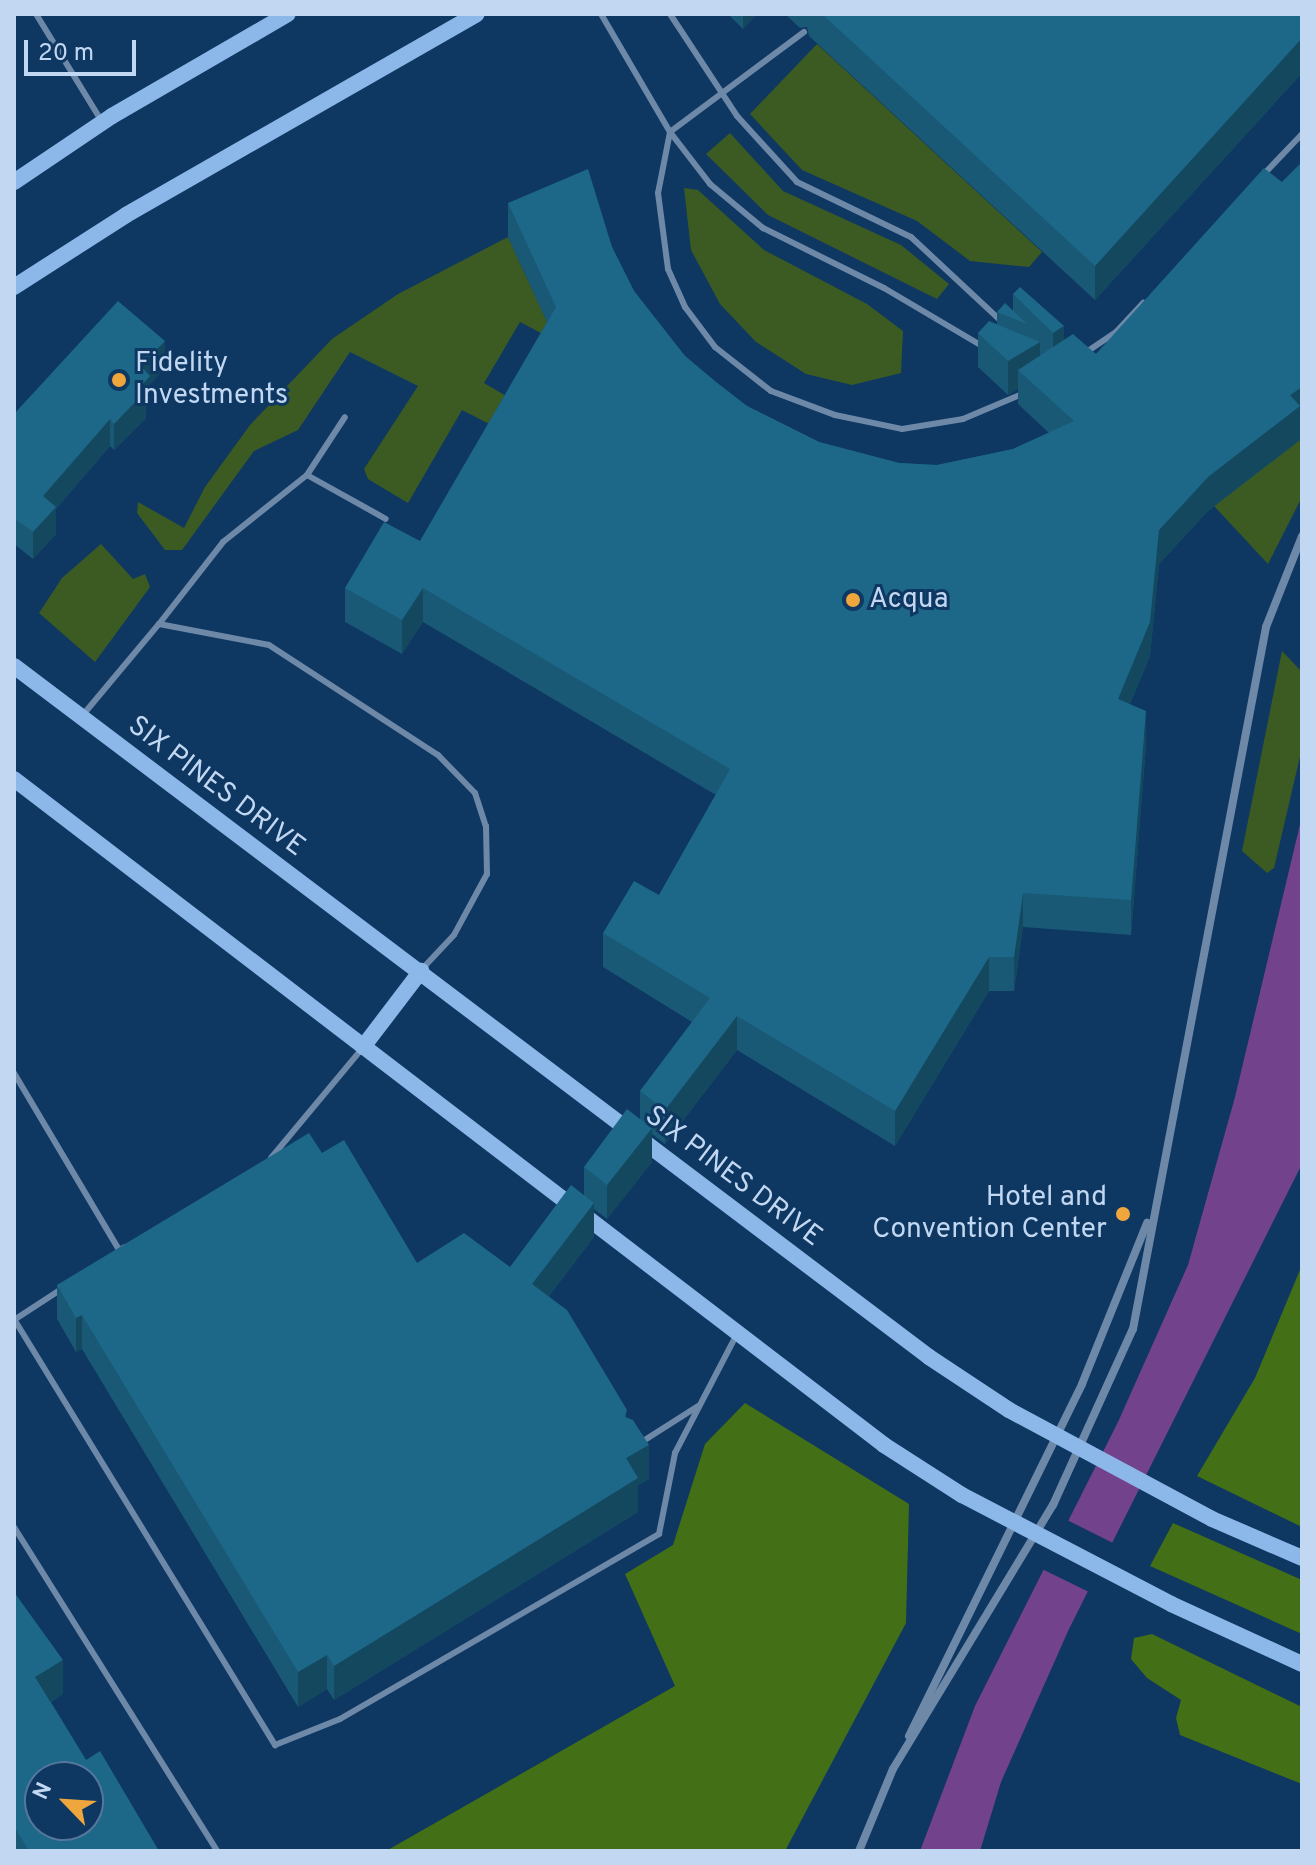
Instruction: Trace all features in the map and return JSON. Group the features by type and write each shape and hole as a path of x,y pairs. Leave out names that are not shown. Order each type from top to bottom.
{"street":[{"path":"14,182 103,122 288,14"},
{"path":"14,287 126,215 477,14"},
{"path":"893,1769 1019,1565 1107,1394 1139,1308 1152,1210 1266,627 1302,536"},
{"name":"SIX PINES DRIVE","path":"14,666 929,1357 1009,1410 1212,1519 1302,1558"},
{"path":"14,779 884,1445 962,1495 1171,1604 1302,1664"},
{"path":"363,1047 421,971"},
{"path":"859,1851 893,1769 1082,1384 1152,1210"}],"lane":[{"path":"36,14 103,122"},
{"path":"601,14 670,132 710,184 763,228 995,352"},
{"path":"670,14 721,93 797,182 911,237 1013,333"},
{"path":"804,32 670,132 658,193 668,269 685,307 715,347 771,391 835,415 902,429 963,419 1030,389"},
{"path":"1258,181 1302,134"},
{"path":"1078,358 1116,332 1149,297"},
{"path":"81,718 223,542 307,475 345,417"},
{"path":"307,475 386,519"},
{"path":"159,624 269,645 438,755 475,793 486,826 487,874 454,935 421,971"},
{"path":"258,1166 270,1159 363,1047"},
{"path":"14,1073 119,1250"},
{"path":"106,1259 132,1242"},
{"path":"67,1285 14,1320 275,1745 340,1719 659,1534 675,1453 737,1334"},
{"path":"630,1449 700,1405"},
{"path":"14,1527 217,1851"}],"green space":[{"path":"817,44 1042,252 1029,267 970,261 917,221 802,170 750,114"},
{"path":"730,133 783,191 901,245 949,284 937,299 768,215 706,154"},
{"path":"684,188 698,190 764,250 867,304 903,331 901,373 852,385 806,374 756,342 720,304 691,250"},
{"path":"508,237 556,341 520,322 484,383 520,404 503,431 462,410 408,503 368,479 364,469 418,386 350,352 298,430 254,451 182,550 165,550 137,513 138,502 184,528 205,487 250,425 332,339 398,294"},
{"path":"1302,421 1302,497 1268,564 1214,506"},
{"path":"101,544 133,579 145,574 150,587 95,662 39,613 62,578"},
{"path":"1282,651 1302,672 1302,748 1274,868 1267,873 1242,851"},
{"path":"1302,1265 1302,1527 1197,1476 1255,1378"},
{"path":"745,1403 909,1504 906,1623 785,1851 386,1851 675,1686 625,1574 673,1545 705,1444"},
{"path":"1173,1523 1302,1580 1302,1634 1150,1566"},
{"path":"1152,1634 1302,1707 1302,1784 1180,1735 1176,1718 1181,1700 1147,1678 1131,1659 1134,1638"}],"shaded area":[{"path":"1302,816 1302,1164 1069,1629 1001,1782 980,1851 920,1851 975,1706 1118,1422 1188,1265 1235,1097"}],"pier":[{"path":"1065,1519 1115,1544 1091,1593 1040,1568"}],"building":[{"path":"822,14 1302,14 1302,38 1095,266"},
{"path":"1302,162 1302,387 1290,395 1300,406 1208,477 1159,530 1150,622 1118,699 1146,711 1131,900 1023,893 1014,957 989,957 895,1111 737,1016 665,1110 640,1091 710,998 603,933 634,881 659,895 730,769 423,588 402,620 345,588 384,522 420,541 556,307 508,203 588,169 612,247 634,291 685,356 747,406 819,442 899,463 937,465 1013,449 1074,421 1018,370 1073,334 1096,354 1264,168 1282,182"},
{"path":"1020,287 1064,326 1053,333 1013,294"},
{"path":"118,301 165,341 141,366 150,376 142,385 146,391 114,424 110,419 43,496 56,507 33,532 14,518 14,414"},
{"path":"1005,303 1027,324 997,312"},
{"path":"989,321 1040,342 1008,361 978,333"},
{"path":"627,1109 652,1128 607,1185 584,1167"},
{"path":"309,1133 322,1153 344,1140 417,1263 464,1233 510,1267 571,1185 594,1203 532,1284 567,1310 627,1410 625,1417 633,1420 649,1445 626,1458 638,1478 334,1666 327,1655 298,1672 82,1315 76,1318 57,1285"},
{"path":"14,1592 63,1660 35,1677 86,1760 100,1751 159,1851 29,1851 14,1826"}],"place":[{"name":"Fidelity Investments","path":"119,380"},
{"name":"Acqua","path":"853,600"},
{"name":"Hotel and Convention Center","path":"1123,1214"}]}
